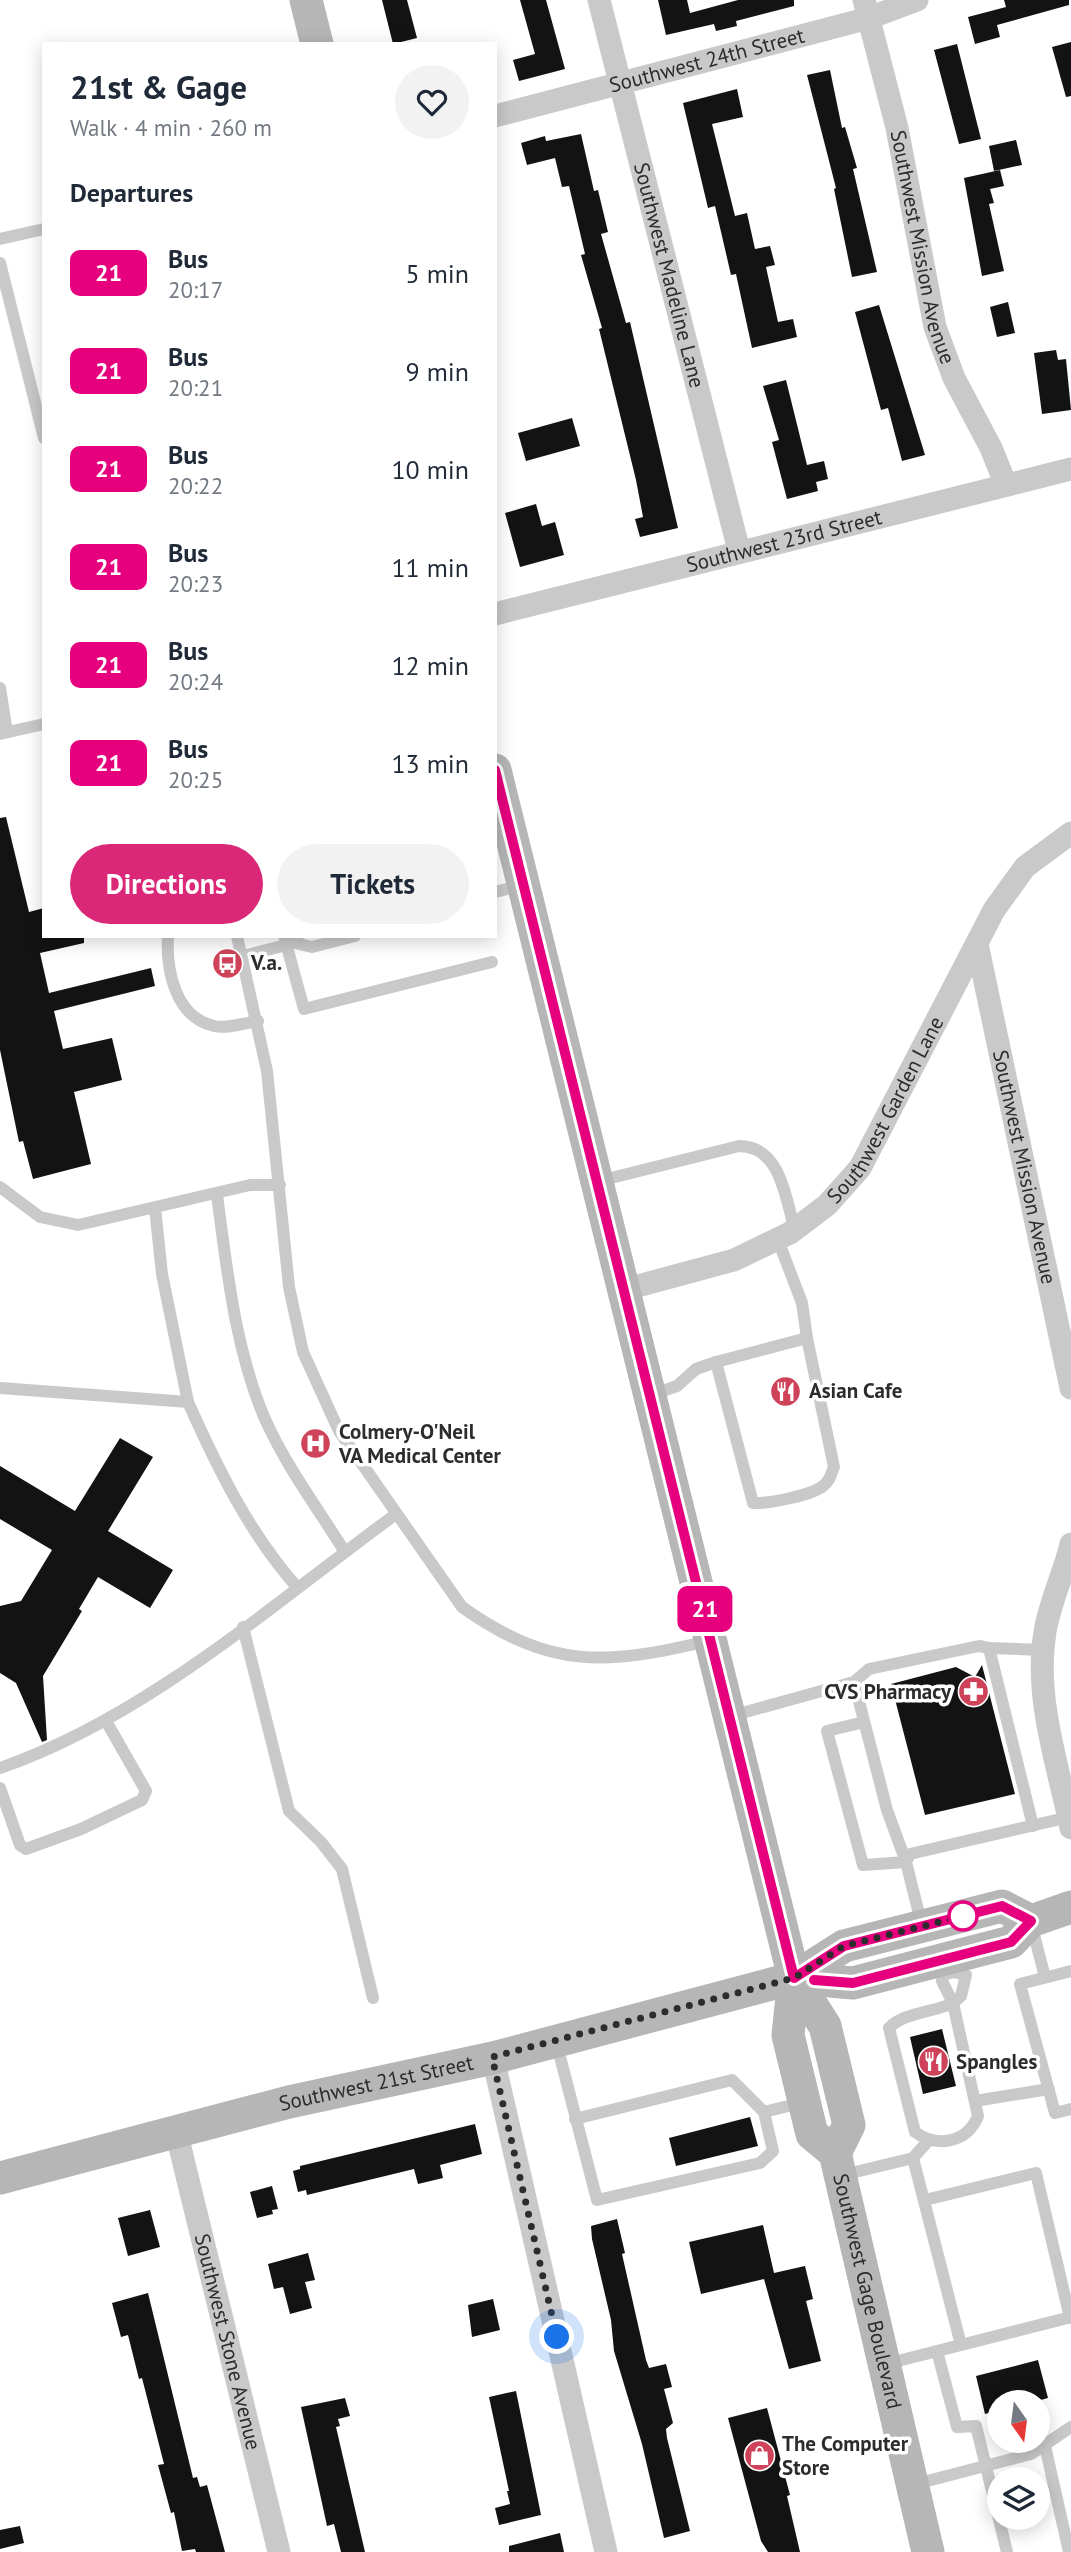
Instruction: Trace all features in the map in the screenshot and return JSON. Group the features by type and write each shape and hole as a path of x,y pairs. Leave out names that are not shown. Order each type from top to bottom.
{"main road":[{"path":"306,0 316,42"},
{"name":"Southwest Gage Boulevard","path":"497,787 509,888 596,1181 648,1396 713,1640 794,1978 825,2026 849,2125 837,2164"},
{"name":"Southwest 21st Street","path":"0,2178 289,2102 492,2057 794,1978 844,1946 1002,1906 1031,1921"},
{"name":"Southwest 21st Street","path":"794,1978 853,1983 956,1968 1011,1942 1031,1921 1071,1907"},
{"name":"Southwest Gage Boulevard","path":"794,1978 788,2035 812,2134 837,2164 928,2552"}],"street":[{"name":"Southwest Madeline Lane","path":"599,0 739,551"},
{"name":"Southwest 24th Street","path":"497,115 867,9 918,0"},
{"name":"Southwest Mission Avenue","path":"867,9 897,128 935,327 954,378 991,448 1006,485"},
{"name":"Southwest 23rd Street","path":"497,613 1006,485 1070,474"},
{"name":"Southwest Garden Lane","path":"622,1290 734,1260 787,1235 827,1205 860,1168 1013,880 1039,855 1071,833"},
{"name":"Southwest Mission Avenue","path":"977,944 1071,1388"},
{"path":"1070,1823 1046,1711 1044,1650 1051,1607 1071,1544"},
{"path":"492,2057 606,2552"},
{"name":"Southwest Stone Avenue","path":"176,2131 279,2552"}],"lane":[{"path":"0,239 42,229"},
{"path":"0,263 42,430"},
{"path":"0,688 4,733 42,724"},
{"path":"168,938 168,971 177,996 192,1015 215,1027 258,1021"},
{"path":"238,938 258,1021 269,1084 289,1287 303,1352 317,1388 339,1431 462,1607 491,1627 522,1643 565,1656 609,1659 657,1653 713,1640"},
{"path":"243,957 291,940 313,947 347,938"},
{"path":"291,940 304,1009 492,962"},
{"path":"596,1181 739,1146 759,1149 773,1164 834,1467 829,1480 821,1488 765,1503 753,1503 716,1362"},
{"path":"0,1187 40,1217 63,1224 78,1225 217,1195 250,1185 280,1185"},
{"path":"217,1195 239,1333 254,1386 266,1419 284,1454 345,1552"},
{"path":"155,1208 162,1274 188,1402 236,1502 280,1568 297,1587"},
{"path":"648,1396 677,1386 696,1369 807,1338"},
{"path":"0,1388 188,1402"},
{"path":"0,1768 61,1744 162,1687 396,1514"},
{"path":"243,1627 289,1811 321,1842 342,1869 373,1998"},
{"path":"731,1716 854,1682 869,1669 979,1646 1044,1650"},
{"path":"989,1648 1033,1826"},
{"path":"854,1682 887,1810 906,1863 922,1926"},
{"path":"0,1788 20,1845 26,1849 81,1829 142,1800 146,1791 106,1721"},
{"path":"864,1722 827,1731 863,1865 906,1863"},
{"path":"906,1863 910,1854 1033,1826 1070,1823"},
{"path":"1031,1921 1045,1977"},
{"path":"956,1968 943,1975 942,1981 953,2003 978,2116 974,2127 958,2138 928,2141 915,2132 890,2028 895,2022 937,2011 953,2003 961,1996 956,1968"},
{"path":"1071,1971 1020,1984 1055,2113 1071,2109"},
{"path":"556,2041 575,2119 597,2200 760,2163 773,2151 764,2112 732,2080 575,2119"},
{"path":"975,2101 1049,2089"},
{"path":"764,2112 804,2102"},
{"path":"837,2164 913,2158 928,2141"},
{"path":"913,2158 961,2345"},
{"path":"886,2364 1070,2318 1036,2174 925,2200"},
{"path":"937,2351 957,2427 976,2426 1007,2552"},
{"path":"1050,2442 1071,2427"},
{"path":"912,2485 1031,2454"},
{"path":"1047,2454 1069,2552"}],"building":[{"path":"382,0 407,0 417,38 392,42"},
{"path":"520,0 546,0 565,69 519,81 513,60 535,54"},
{"path":"658,0 687,0 690,13 738,0 794,0 794,6 736,21 737,26 716,31 714,24 666,35"},
{"path":"1004,0 1069,0 1069,5 997,25 1000,37 975,44 968,17 1006,7"},
{"path":"1071,42 1071,96 1066,97 1052,47"},
{"path":"957,44 981,139 959,144 934,50"},
{"path":"830,70 842,128 845,127 857,168 853,169 877,272 852,277 834,189 836,188 807,75"},
{"path":"737,89 743,117 712,124 735,216 747,213 755,249 770,246 775,265 766,267 778,322 793,319 797,337 752,348 736,274 731,275 715,206 708,208 683,103"},
{"path":"581,134 594,191 598,190 608,232 601,234 626,323 630,322 678,528 640,537 635,519 643,517 636,480 599,329 602,328 581,255 585,254 569,186 562,187 555,158 527,165 521,143 545,136 546,141"},
{"path":"1016,140 1022,165 994,171 989,146"},
{"path":"1000,170 1004,186 990,189 994,203 989,204 1004,271 982,276 964,178"},
{"path":"1008,302 1015,333 997,337 990,307"},
{"path":"879,305 925,455 902,461 888,408 881,410 855,312"},
{"path":"1056,350 1058,360 1066,359 1071,410 1042,414 1034,353"},
{"path":"786,380 807,465 824,461 828,479 816,482 818,491 787,499 772,442 779,440 763,386"},
{"path":"572,418 580,446 526,461 518,433"},
{"path":"536,504 542,526 555,522 564,555 520,567 505,513"},
{"path":"6,817 29,912 42,909 42,938 84,938 84,943 40,953 49,993 151,968 155,986 54,1011 63,1049 112,1038 122,1080 74,1092 91,1164 33,1179 23,1141 19,1142 0,1050 0,818"},
{"path":"120,1438 153,1457 108,1531 173,1570 150,1608 98,1577 79,1609 82,1611 43,1676 47,1740 42,1742 16,1683 0,1673 0,1606 21,1601 52,1550 0,1519 0,1466 75,1511"},
{"name":"CVS Pharmacy","path":"982,1665 1015,1794 925,1815 891,1684 956,1667 975,1677"},
{"name":"Spangles","path":"942,2029 956,2086 923,2094 910,2037"},
{"path":"750,2117 758,2146 676,2166 669,2138"},
{"path":"475,2124 482,2154 440,2165 443,2178 418,2184 414,2169 307,2195 306,2190 298,2192 293,2171 300,2169 300,2166"},
{"path":"272,2186 278,2209 272,2210 273,2214 257,2218 250,2192"},
{"path":"150,2210 160,2247 128,2256 118,2218"},
{"path":"617,2219 625,2253 622,2254 646,2360 649,2368 666,2364 672,2387 664,2389 673,2423 666,2429 667,2438 690,2531 664,2538 642,2444 614,2351 611,2320 592,2239 591,2226"},
{"path":"763,2225 774,2273 805,2266 813,2299 806,2301 821,2361 789,2369 764,2279 701,2294 689,2242"},
{"path":"308,2253 315,2280 305,2282 312,2308 290,2314 283,2287 274,2289 268,2264"},
{"path":"148,2293 193,2478 197,2477 200,2487 207,2485 225,2552 196,2552 195,2549 182,2551 174,2512 171,2513 158,2465 164,2464 142,2378 139,2379 128,2335 121,2337 112,2303"},
{"path":"493,2299 500,2330 472,2337 468,2305"},
{"path":"1038,2360 1046,2390 987,2390 985,2414 976,2376"},
{"path":"516,2391 541,2515 499,2525 495,2508 510,2504 509,2491 489,2397"},
{"path":"345,2398 350,2416 338,2419 340,2426 336,2427 365,2552 341,2552 334,2524 327,2526 301,2407"},
{"name":"The Computer Store","path":"767,2408 790,2495 787,2496 800,2552 768,2552 761,2541 728,2418"},
{"path":"20,2526 24,2543 0,2549 0,2530"},
{"path":"560,2533 564,2552 509,2552 509,2546"}],"bus line":[{"name":"21","path":"497,778 648,1396 713,1640 794,1978 844,1946 1002,1906 1031,1921 1011,1942 853,1983 814,1980"}],"place":[{"name":"V.a.","path":"228,963"},
{"name":"Asian Cafe","path":"786,1391"},
{"name":"Colmery-O'Neil VA Medical Center","path":"316,1444"},
{"name":"CVS Pharmacy","path":"974,1692"},
{"name":"Spangles","path":"933,2062"},
{"name":"The Computer Store","path":"759,2456"}],"route":[{"path":"557,2337 492,2057 794,1978 844,1946 975,1913 963,1916"}]}
